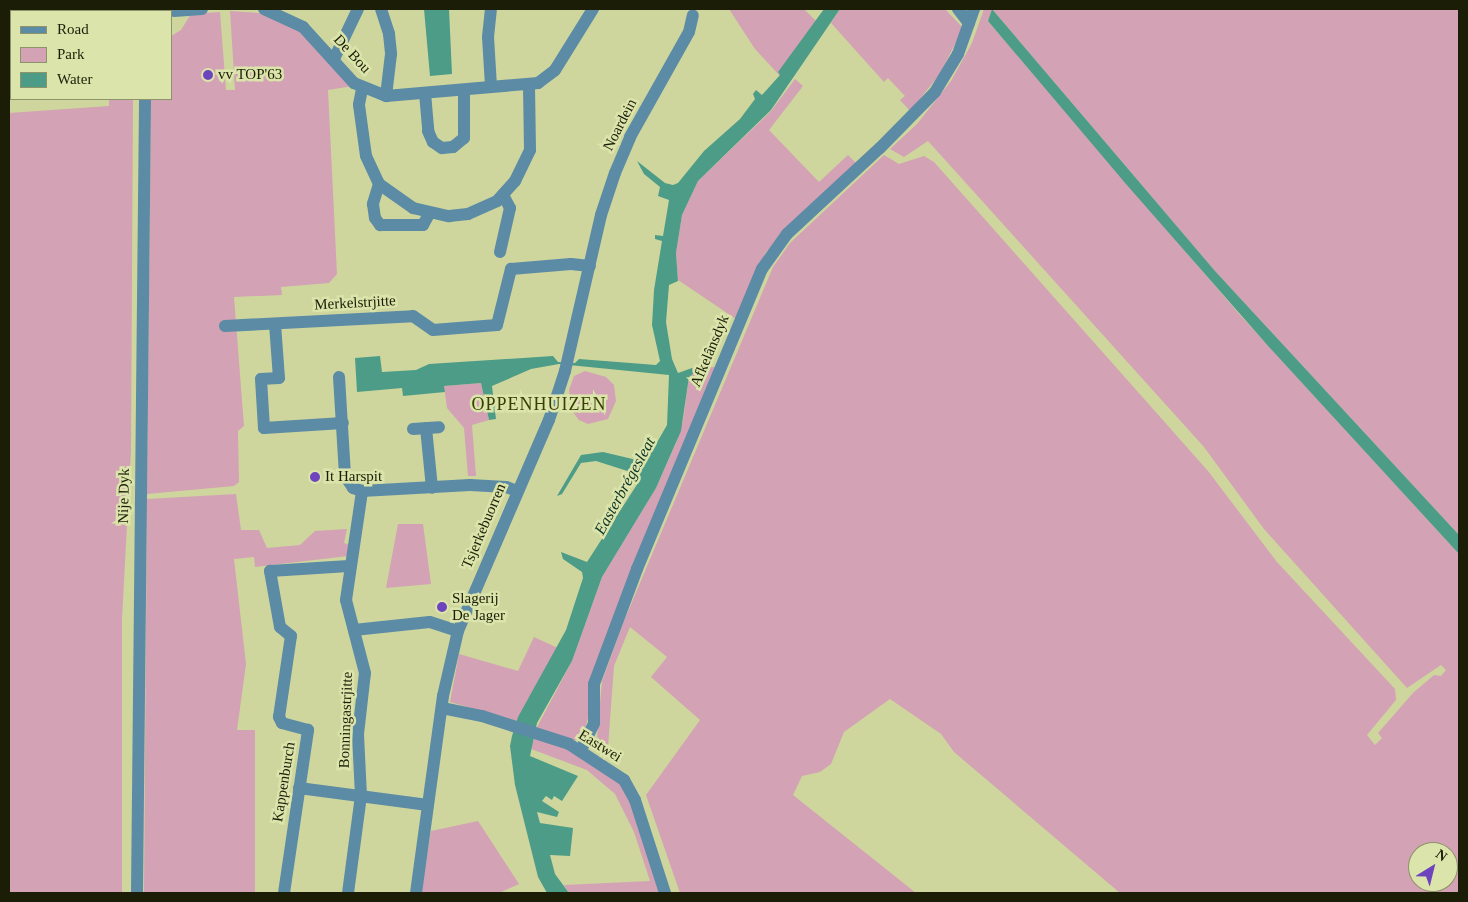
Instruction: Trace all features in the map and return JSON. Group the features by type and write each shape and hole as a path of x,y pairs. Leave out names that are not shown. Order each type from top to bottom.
{"street":[{"path":"173,14 202,9"},
{"name":"De Bou","path":"264,9 302,27 362,89 386,96 529,84 545,80 555,70 593,9"},
{"path":"334,60 358,9"},
{"path":"381,9 390,34 386,96"},
{"path":"958,9 969,24"},
{"name":"Afkelânsdyk","path":"581,750 594,723 594,684 634,578 762,269 786,234 808,217 935,92 958,54 974,9"},
{"path":"491,86 493,10"},
{"name":"Noardein","path":"590,266 604,207 622,156 689,32 694,11"},
{"path":"362,89 359,105 366,156 379,184 413,208 429,214 468,214 503,195 515,181 530,150 529,84"},
{"path":"425,93 428,131 433,142 442,148 454,146 464,138 464,90"},
{"name":"Nije Dyk","path":"137,893 145,100"},
{"path":"379,184 373,204 375,218 380,225 423,225 429,214"},
{"path":"500,252 510,208 503,195"},
{"name":"Merkelstrjitte","path":"224,326 413,316 433,330 497,325 511,269 571,264 590,266"},
{"name":"Tsjerkebuorren","path":"416,893 442,708 458,631 516,491 548,420 565,371 590,266"},
{"path":"275,324 279,378 260,379 264,428 343,423"},
{"path":"340,376 346,480 362,491 470,486 506,487 516,491"},
{"path":"426,428 432,488"},
{"name":"Bonningastrjitte","path":"348,893 361,796 358,734 365,673 346,600 362,491"},
{"name":"Kappenburch","path":"284,893 308,730 282,723 280,717 291,636 280,627 270,571 350,566"},
{"path":"354,630 430,622 458,631"},
{"name":"Eastwei","path":"442,708 537,733 581,750 624,780 635,800 665,893"},
{"path":"299,788 428,805"}],"green space":[{"path":"729,9 804,9 816,21 780,76 755,49"},
{"path":"840,9 945,9 963,28 940,74 910,111 900,100 905,96 888,78 884,82 831,23"},
{"path":"984,9 992,9 988,21 1240,315 1459,554 1459,893 1120,893 954,752 941,734 890,699 844,732 831,764 820,772 802,776 793,795 916,893 680,893 646,795 700,720 651,677 667,657 630,627 614,666 608,747 597,737 602,681 624,621 773,267 790,243 884,155 899,164 924,156 934,162 1208,471 1277,562 1395,689 1396,700 1367,735 1375,745 1382,738 1378,733 1413,693 1434,675 1441,676 1446,670 1441,665 1407,688 1264,529 1204,447 928,141 904,157 890,149 917,124 951,81 972,43"},
{"path":"992,9 1459,9 1459,535 1215,271"},
{"path":"230,11 272,14 293,25 353,86 328,90 337,274 329,283 281,287 282,295 234,297 244,426 238,431 239,482 234,486 147,494 151,100 172,100 172,35 181,30 191,14 220,12 226,90 235,90"},
{"path":"795,79 803,86 769,130 819,182 848,155 857,164 766,252 736,319 678,280 676,253 682,215 698,181 771,111"},
{"path":"109,100 133,100 131,451 122,619 122,893 9,893 9,113 109,106"},
{"path":"716,367 628,579 582,739 570,741 536,729 572,661 602,577 656,488 676,443 683,421 689,377 694,373 692,368"},
{"path":"585,371 606,377 614,385 616,401 608,419 588,424 579,420 572,411 569,390 574,376"},
{"path":"481,383 489,420 472,425 476,476 468,476 464,428 447,408 444,386"},
{"path":"236,494 241,530 259,530 267,548 300,545 315,531 347,529 344,543 350,545 348,556 255,567 254,557 234,559 246,664 237,730 255,730 255,893 144,893 147,499"},
{"path":"398,524 423,524 431,584 386,588"},
{"path":"534,637 558,648 517,721 450,702 459,654 518,671"},
{"path":"534,738 587,756 608,769 628,795 662,893 569,893 564,885 650,881 634,832 615,794 587,770 531,749"},
{"path":"478,821 519,884 499,893 421,893 431,831"}],"water":[{"path":"424,9 449,9 452,74 430,76"},
{"path":"824,9 840,9 771,110 698,181 682,215 676,253 678,281 669,285 666,322 672,359 678,373 692,368 694,373 689,377 681,431 656,488 602,577 572,661 537,723 530,756 578,776 562,801 554,796 552,800 546,796 542,801 559,812 557,817 537,812 540,823 573,828 570,856 550,855 555,874 569,893 547,893 538,877 515,785 510,746 512,736 518,717 566,630 583,578 582,572 563,559 561,552 587,562 638,483 640,475 596,461 581,463 562,494 557,496 581,455 603,452 641,461 648,458 667,425 669,375 559,364 531,369 492,386 496,419 489,420 481,383 444,386 445,392 403,396 402,388 357,392 355,358 380,356 382,372 416,370 429,364 553,356 558,362 575,363 579,359 656,365 660,361 652,325 654,290 662,241 655,239 655,235 663,236 669,200 658,196 660,187 644,174 637,161 665,183 673,185 678,183 704,151 740,119 755,99 753,94 756,90 762,95 780,75 778,72"},
{"path":"992,9 1215,271 1459,535 1459,554 1269,347 1126,184 988,21"}],"place":[{"name":"vv TOP'63","path":"208,75"},
{"name":"It Harspit","path":"315,477"},
{"name":"Slagerij De Jager","path":"442,607"}],"district":[{"name":"OPPENHUIZEN","path":"539,404"}],"water label":[{"name":"Easterbrégesleat","path":"625,486"}]}
